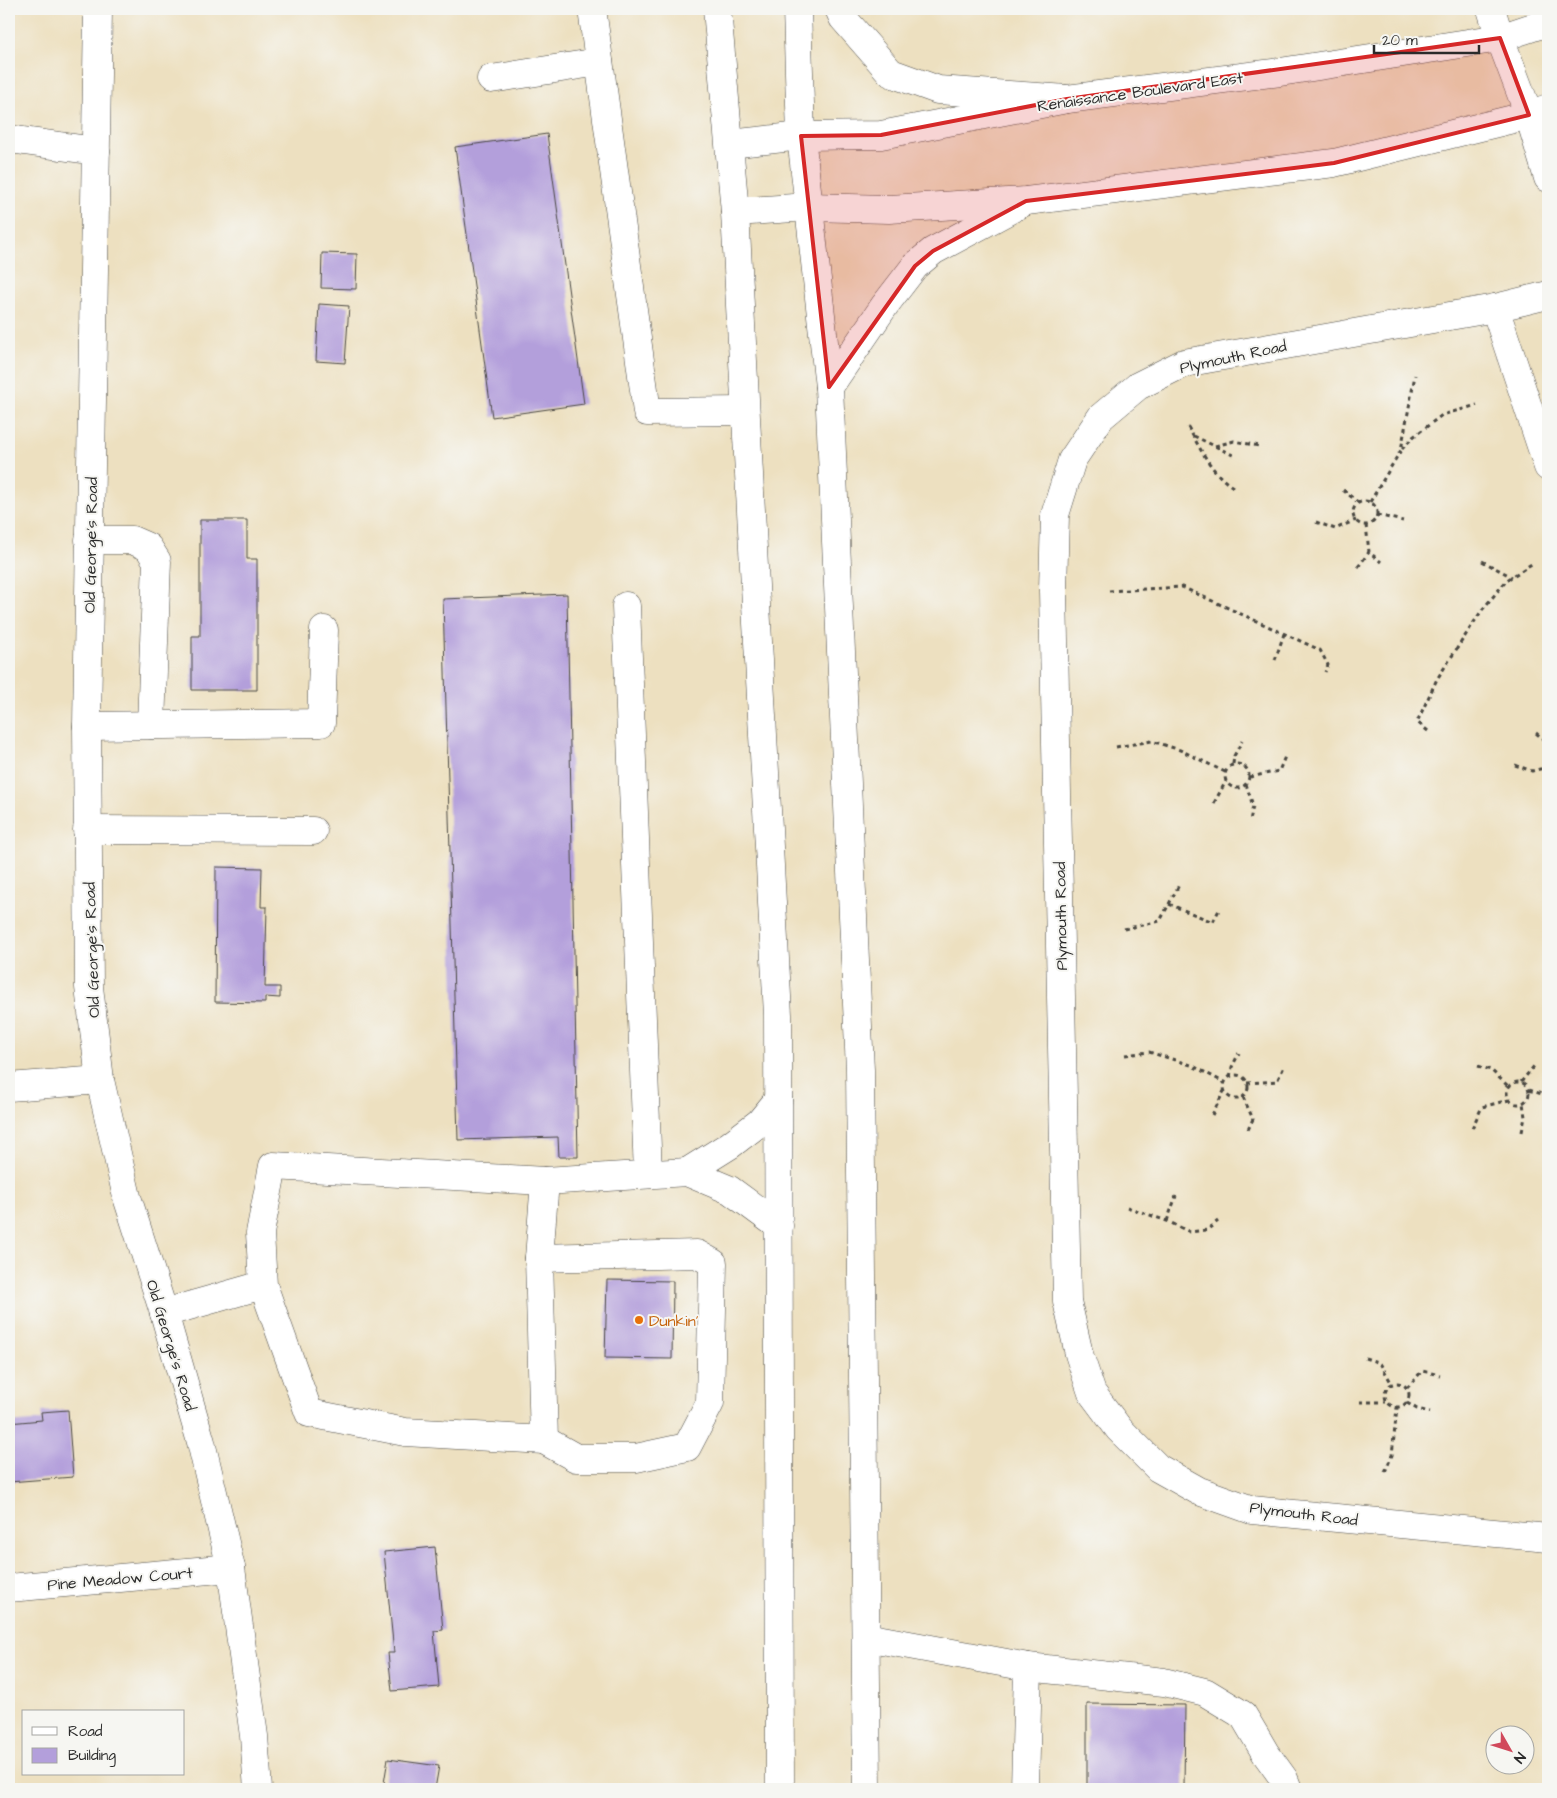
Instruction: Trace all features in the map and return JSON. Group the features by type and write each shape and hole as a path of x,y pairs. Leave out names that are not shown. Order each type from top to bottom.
{"main road":[{"name":"Old George's Road","path":"98,9 87,726 89,987 100,1080 127,1197 164,1313 201,1442 231,1568 254,1736 258,1789"},
{"path":"592,9 646,412 745,411"},
{"path":"717,9 735,212 778,1015 780,1789"},
{"path":"797,9 801,136 829,387 860,1070 867,1789"},
{"path":"839,9 843,18 891,73 938,90 1067,99"},
{"path":"1491,9 1500,38 1538,112 1548,178"},
{"name":"Renaissance Boulevard East","path":"730,144 801,136 881,135 1067,99 1280,72 1500,38 1548,22"},
{"path":"492,79 599,62"},
{"path":"735,212 809,207 889,209 1026,201 1334,163 1538,112"},
{"path":"9,139 96,151"},
{"path":"829,387 884,305 915,266 933,251 1026,201"},
{"name":"Plymouth Road","path":"1548,295 1495,308 1184,363 1138,386 1101,417 1072,460 1055,515 1053,590 1067,1301 1079,1354 1092,1393 1119,1429 1158,1468 1199,1491 1252,1510 1548,1538"},
{"path":"1495,308 1548,467"},
{"path":"89,540 132,540 148,547 157,561 151,725"},
{"path":"626,606 648,1174"},
{"path":"87,726 321,723 324,630"},
{"path":"87,830 313,831"},
{"path":"9,1087 100,1080"},
{"path":"687,1172 730,1145 760,1122 778,1100"},
{"path":"540,1258 697,1254 713,1263 710,1403 687,1447 636,1458 576,1458 544,1440 405,1432 309,1413 263,1286 260,1233 273,1166 545,1182 687,1172 730,1190 779,1226"},
{"path":"544,1440 540,1258 545,1182"},
{"path":"164,1313 263,1286"},
{"name":"Pine Meadow Court","path":"9,1588 231,1568"},
{"path":"866,1637 1028,1668 1164,1682 1205,1692 1242,1716 1284,1779 1288,1789"},
{"path":"1025,1789 1028,1668"}],"path":[{"path":"1401,450 1415,375"},
{"path":"1370,502 1401,450 1413,436 1442,415 1478,405"},
{"path":"1188,427 1223,481 1233,487"},
{"path":"1193,436 1235,456"},
{"path":"1214,446 1234,442 1259,446"},
{"path":"1343,490 1358,503"},
{"path":"1370,502 1376,508 1377,516 1373,522 1366,525 1356,520 1353,513 1358,503 1370,502"},
{"path":"1377,516 1403,521"},
{"path":"1316,522 1335,528 1356,520"},
{"path":"1358,567 1369,552 1366,525"},
{"path":"1369,552 1381,562"},
{"path":"1482,561 1512,577"},
{"path":"1428,730 1418,722 1437,679 1482,610 1508,580 1533,562"},
{"path":"1109,591 1182,588 1320,650 1328,665 1325,672"},
{"path":"1275,660 1284,634"},
{"path":"1536,733 1548,743"},
{"path":"1116,747 1152,741 1180,750 1225,772"},
{"path":"1233,764 1234,756 1242,741"},
{"path":"1250,777 1245,766 1237,763 1227,768 1225,772 1228,784 1239,788 1246,784 1250,777 1279,771 1286,754"},
{"path":"1515,765 1532,772 1548,767"},
{"path":"1214,803 1226,780"},
{"path":"1246,784 1253,806 1250,821"},
{"path":"1124,929 1160,921 1179,885"},
{"path":"1169,904 1213,922 1220,908"},
{"path":"1125,1055 1149,1052 1190,1065 1225,1083"},
{"path":"1212,1115 1224,1090 1225,1083 1230,1077 1232,1067 1239,1052"},
{"path":"1478,1066 1491,1070 1508,1086"},
{"path":"1522,1082 1535,1066"},
{"path":"1247,1083 1277,1081 1284,1067"},
{"path":"1224,1090 1232,1098 1240,1099 1247,1090 1247,1083 1242,1077 1230,1077"},
{"path":"1514,1082 1522,1082 1527,1087 1528,1097 1523,1103 1516,1104 1506,1094 1508,1086 1514,1082"},
{"path":"1528,1090 1548,1096"},
{"path":"1243,1097 1253,1119 1247,1132"},
{"path":"1472,1128 1482,1107 1510,1100"},
{"path":"1522,1132 1525,1117 1523,1103"},
{"path":"1166,1221 1176,1196"},
{"path":"1127,1207 1190,1232 1207,1230 1218,1221"},
{"path":"1365,1358 1380,1363 1392,1384"},
{"path":"1407,1388 1422,1372 1440,1374"},
{"path":"1360,1402 1386,1402 1393,1407 1401,1408 1407,1403 1409,1395 1407,1388 1400,1383 1392,1384 1386,1390 1386,1402"},
{"path":"1407,1403 1417,1409 1430,1412"},
{"path":"1385,1472 1392,1455 1397,1408"}],"highlighted area":[{"path":"1500,38 1529,115 1334,163 1026,201 933,251 915,266 829,387 801,136 881,135 1067,99"}],"building":[{"path":"547,134 584,404 492,417 455,147"},
{"path":"322,253 357,254 356,289 321,288"},
{"path":"319,304 349,306 345,363 316,361"},
{"path":"200,520 247,520 247,559 257,559 257,690 192,690 192,636 200,636"},
{"path":"567,594 578,1157 559,1157 558,1137 458,1140 443,599"},
{"path":"216,867 262,868 261,907 267,907 265,987 280,987 280,998 265,997 265,1003 215,1002"},
{"name":"Dunkin'","path":"607,1280 673,1281 672,1359 605,1358"},
{"path":"68,1410 73,1477 9,1482 9,1423 42,1420 41,1412"},
{"path":"435,1547 443,1630 434,1631 439,1687 392,1691 388,1653 394,1653 384,1552"},
{"path":"1087,1704 1185,1705 1184,1789 1087,1789"},
{"path":"388,1759 439,1766 435,1789 383,1789"}],"place":[{"name":"Dunkin'","path":"639,1320"}]}
